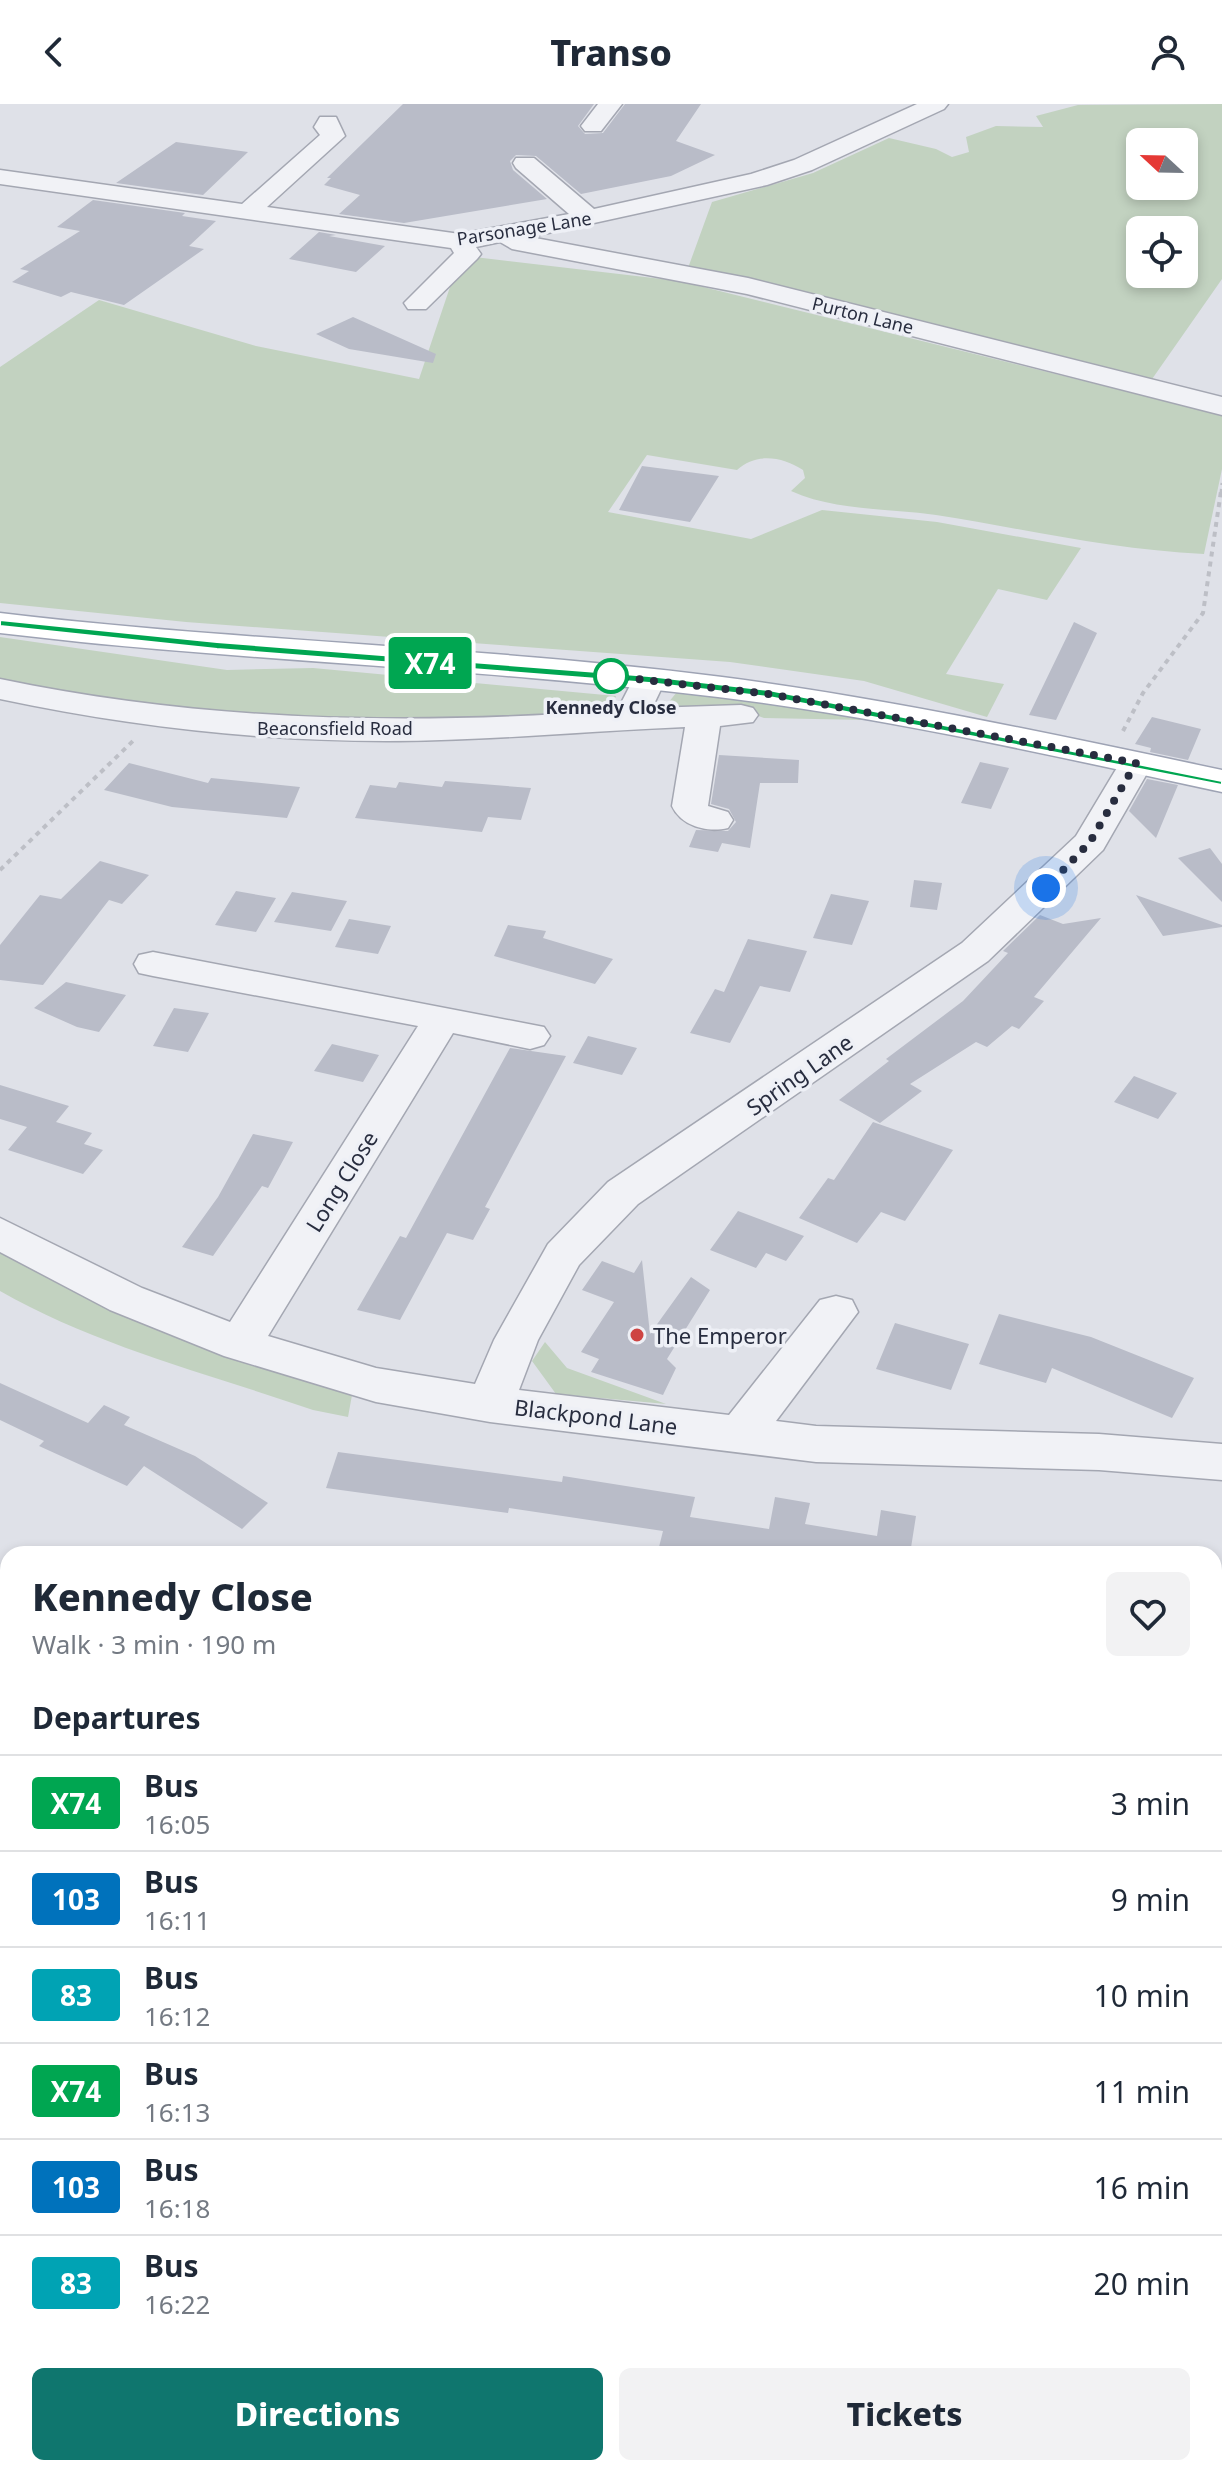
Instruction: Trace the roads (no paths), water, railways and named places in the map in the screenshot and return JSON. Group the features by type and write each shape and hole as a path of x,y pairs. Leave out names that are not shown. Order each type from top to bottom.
{"main road":[{"path":"0,623 258,649 649,679 874,711 1222,781"}],"street":[{"path":"593,126 610,104"},
{"name":"Parsonage Lane","path":"0,177 460,242 589,218 758,180 803,165 936,104"},
{"path":"246,213 333,136 326,127 328,122"},
{"path":"525,163 589,218"},
{"name":"Purton Lane","path":"504,235 529,247 651,265 748,286 1222,406"},
{"path":"417,303 468,254 460,242"},
{"path":"628,719 649,679"},
{"name":"Beaconsfield Road","path":"0,689 159,715 303,732 541,726 741,715"},
{"path":"704,717 690,806 693,813 715,820"},
{"name":"Spring Lane","path":"490,1404 516,1340 563,1255 623,1193 975,952 1090,842 1124,760"},
{"path":"153,964 530,1036"},
{"name":"Long Close","path":"240,1344 443,1018"},
{"name":"Blackpond Lane","path":"0,1233 126,1299 240,1344 376,1385 490,1404 816,1444 1099,1452 1222,1462"},
{"path":"741,1433 836,1312"}],"place":[{"name":"Kennedy Close","path":"611,676"},
{"name":"The Emperor","path":"637,1335"}]}
